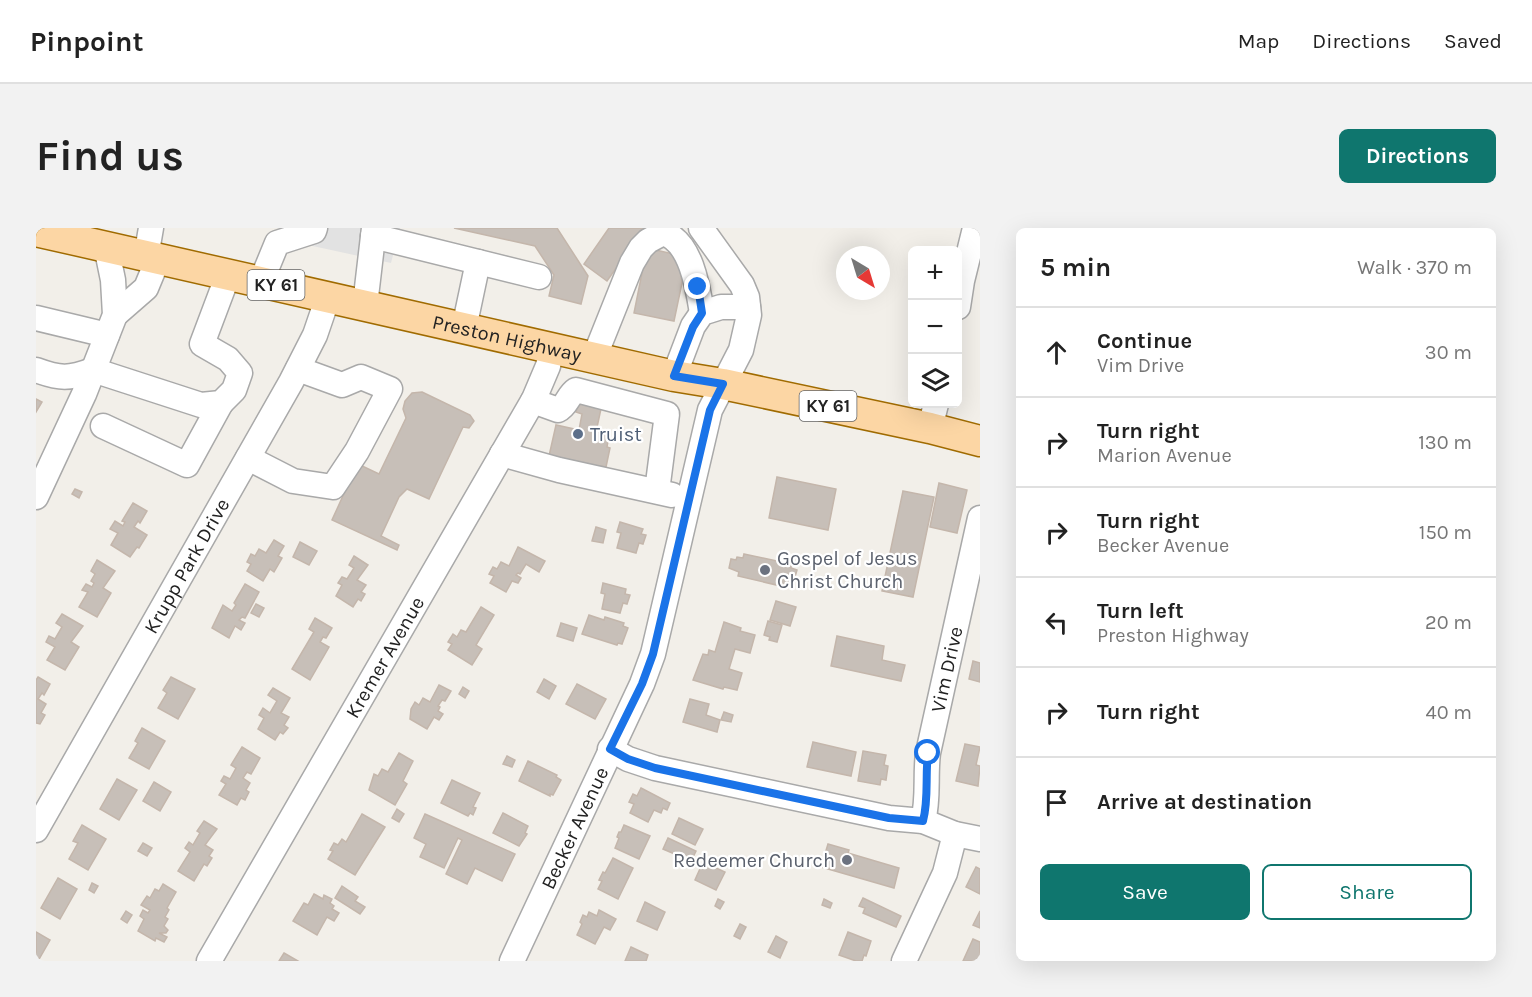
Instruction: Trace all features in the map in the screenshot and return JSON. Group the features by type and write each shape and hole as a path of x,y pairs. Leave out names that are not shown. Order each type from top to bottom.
{"main road":[{"name":"Preston Highway","path":"38,230 674,376 933,416 980,441"}],"street":[{"path":"111,325 146,288 152,258 151,228"},
{"path":"261,282 277,243 314,231 315,228"},
{"path":"674,376 693,327 702,313 721,307 748,308 742,285 701,228"},
{"path":"958,300 975,228"},
{"path":"594,358 640,248 663,232 673,231 690,262 696,279 702,313"},
{"path":"364,305 374,232 539,277"},
{"path":"36,496 111,325 113,280 106,246"},
{"path":"464,328 478,262"},
{"path":"103,426 187,465 220,403 234,390 240,373 228,359 201,344 228,275"},
{"name":"Krupp Park Drive","path":"36,829 298,369 315,335 328,297"},
{"name":"Becker Avenue","path":"512,961 642,684 653,654 710,410 741,350 748,324 748,308"},
{"path":"36,318 111,325"},
{"name":"Kremer Avenue","path":"209,961 533,400 548,366 552,348"},
{"path":"248,459 293,481 333,487 357,451 390,388 361,377 342,385 298,369"},
{"path":"36,370 57,378 80,375 93,370 201,405 220,403"},
{"path":"533,400 558,410 565,405 571,393 576,390 667,414 657,491"},
{"path":"502,454 559,470 689,498"},
{"name":"Vim Drive","path":"923,821 926,809 928,753 980,518"},
{"path":"610,749 628,759 678,773 889,818 923,821 955,834 980,839"},
{"path":"904,961 945,873 955,834"}],"shaded area":[{"path":"288,228 400,228 391,263 285,240"}],"building":[{"path":"454,228 557,228 588,276 581,304 549,296 554,275 535,246"},
{"path":"609,228 645,228 607,281 584,264"},
{"path":"647,248 678,255 682,283 674,321 634,313"},
{"path":"422,392 470,415 474,421 469,428 463,427 429,499 407,489 399,497 381,536 399,545 397,550 332,520 356,463 379,474 406,418 403,409 405,401 412,393"},
{"path":"36,399 42,402 36,412"},
{"name":"Truist","path":"579,399 602,404 596,432 609,435 607,447 610,448 606,467 601,466 600,470 576,464 577,461 549,456 556,425 579,430 582,414 576,412"},
{"path":"777,477 836,489 828,530 769,518"},
{"path":"939,483 967,490 957,533 930,527"},
{"path":"75,489 82,492 79,498 72,494"},
{"path":"903,491 934,497 913,597 882,591"},
{"path":"133,503 147,511 140,523 138,521 134,527 147,535 130,557 111,545 118,533 110,529 115,521 123,526 125,522 122,521"},
{"path":"620,522 643,529 641,534 646,535 643,544 639,543 636,553 617,548 621,533 617,532"},
{"path":"596,527 606,530 603,543 592,541"},
{"path":"274,540 284,546 278,556 282,558 274,572 270,569 263,581 247,571 251,564 247,562 251,554 255,556 259,549 266,553"},
{"path":"300,542 317,551 309,565 293,557"},
{"path":"518,547 545,561 539,572 526,564 520,574 516,575 521,578 518,583 512,581 506,592 490,583 494,576 489,574 493,567 497,569 501,562 509,566"},
{"name":"Gospel of Jesus Christ Church","path":"744,554 791,564 791,568 797,570 793,584 787,582 785,587 738,576 739,572 729,568 731,559 743,558"},
{"path":"354,556 368,565 357,580 366,585 361,592 365,594 361,601 358,599 353,607 336,596 342,585 338,583 342,577 347,579 354,568 349,565"},
{"path":"97,560 115,571 103,588 111,593 97,617 79,607 88,592 82,590 86,584 92,587 94,583 91,581 95,574 91,571"},
{"path":"603,583 626,589 625,594 630,595 627,604 623,603 620,613 602,609 605,594 601,593"},
{"path":"245,584 259,592 245,618 242,617 239,620 245,623 241,630 235,626 229,638 212,628 223,605 232,611"},
{"path":"776,601 796,607 790,626 770,620"},
{"path":"256,604 264,608 259,617 251,613"},
{"path":"481,607 494,615 476,645 482,649 472,665 448,650 452,644 448,642 453,634 457,637 461,630 466,632"},
{"path":"62,614 83,626 71,642 79,647 65,670 47,660 55,647 46,642 49,636 55,639 62,627 56,623"},
{"path":"589,615 624,623 623,626 628,628 622,644 617,645 582,634"},
{"path":"315,618 332,628 326,638 323,637 320,642 329,647 310,680 292,669 314,632 309,629"},
{"path":"768,621 782,625 777,642 769,640 770,637 764,635"},
{"path":"724,622 741,628 740,631 755,635 750,653 735,649 729,669 742,673 737,690 724,687 723,689 693,680 703,654 708,655 709,650 715,652"},
{"path":"561,623 577,628 573,641 557,636"},
{"path":"837,636 884,646 882,660 905,665 901,681 831,666"},
{"path":"973,661 980,663 980,682 969,679"},
{"path":"38,677 50,684 44,695 42,693 38,699 46,704 41,713 45,715 40,724 36,723 36,680"},
{"path":"171,677 195,689 178,719 158,708 167,693 163,690"},
{"path":"544,679 556,686 549,699 537,692"},
{"path":"577,684 606,699 595,719 566,704"},
{"path":"439,685 451,691 445,701 442,700 438,706 440,707 438,711 443,714 439,720 434,717 427,729 410,719 411,709 415,702 419,705 423,698 430,702"},
{"path":"463,687 469,691 465,698 459,694"},
{"path":"273,688 290,698 281,713 289,717 284,725 288,728 283,734 280,732 275,740 258,729 264,718 259,715 263,708 270,713 277,701 268,695"},
{"path":"690,699 709,704 706,715 720,720 717,732 683,722"},
{"path":"724,712 733,715 731,722 721,720"},
{"path":"142,728 165,741 149,769 129,758 138,743 135,741"},
{"path":"813,742 856,752 851,776 807,767"},
{"path":"965,744 980,747 976,765 980,766 978,786 956,781"},
{"path":"242,747 260,758 251,774 247,772 243,778 250,783 246,790 249,792 245,800 241,798 237,805 219,795 226,784 221,781 224,776 230,779 236,768 231,765"},
{"path":"863,751 886,755 884,765 888,766 886,780 881,779 880,785 858,781"},
{"path":"399,753 413,761 403,781 407,784 395,805 369,790 374,774 378,776 382,769 388,772"},
{"path":"507,756 515,760 512,767 503,764"},
{"path":"528,761 557,775 556,777 561,780 553,795 550,794 550,796 519,781"},
{"path":"117,779 137,790 119,820 100,809"},
{"path":"452,780 480,793 473,807 476,808 473,815 470,813 468,816 441,803"},
{"path":"154,782 171,792 160,811 143,801"},
{"path":"641,788 670,803 667,810 663,808 661,813 654,810 648,822 630,813 634,804 629,802 633,794 637,796"},
{"path":"397,809 404,814 399,822 392,818"},
{"path":"503,813 528,826 525,833 527,834 519,846 493,833"},
{"path":"362,814 385,827 355,875 328,859 333,851 330,850 334,843 338,845 342,839 346,842"},
{"path":"425,814 515,854 502,881 475,868 467,884 446,874 462,840 458,838 444,868 420,857 426,844 414,838"},
{"path":"679,818 703,829 695,845 672,834"},
{"path":"204,821 217,829 205,845 213,850 209,856 212,858 207,866 204,864 194,881 178,871 190,852 185,848 189,842 193,845 200,833 197,831"},
{"path":"82,825 106,839 88,870 69,859 78,843 73,841"},
{"path":"624,825 650,836 639,859 615,848 619,838 617,837"},
{"path":"668,838 696,851 691,861 663,849"},
{"path":"143,843 152,848 147,856 138,851"},
{"name":"Redeemer Church","path":"828,844 849,850 848,853 899,868 894,888 821,867"},
{"path":"613,858 633,868 618,899 598,889 602,881 599,880"},
{"path":"703,862 725,872 716,890 695,880"},
{"path":"976,867 980,869 980,894 966,887"},
{"path":"58,878 77,889 60,919 41,908"},
{"path":"92,883 98,886 94,893 89,890"},
{"path":"163,884 176,892 165,917 168,919 164,926 168,930 166,933 159,933 167,937 164,942 156,938 155,941 138,931 144,919 140,916 143,910 148,913 150,910 141,905 147,896 150,898 155,889 159,891"},
{"path":"342,886 358,897 355,901 365,907 360,914 335,898"},
{"path":"314,894 323,899 324,895 332,899 330,903 334,906 332,909 339,913 334,921 327,917 317,935 293,921 304,903 308,905"},
{"path":"863,898 901,916 896,927 863,913 865,908 859,906"},
{"path":"718,899 724,902 720,909 715,906"},
{"path":"824,899 832,903 830,908 822,905"},
{"path":"645,902 665,912 657,930 637,921"},
{"path":"599,910 616,919 610,930 604,927 595,944 577,935 583,915 587,917 589,912 597,916"},
{"path":"126,911 132,915 127,923 121,919"},
{"path":"980,911 980,928 973,925"},
{"path":"740,924 746,927 740,939 734,936"},
{"path":"36,932 50,940 38,961 36,961"},
{"path":"848,932 871,941 862,961 839,955"},
{"path":"776,936 787,942 780,958 768,952"},
{"path":"973,939 980,942 980,961 963,961"},
{"path":"631,947 648,955 646,961 625,961"},
{"path":"284,953 298,961 279,961"}],"place":[{"name":"Truist","path":"578,434"},
{"name":"Gospel of Jesus Christ Church","path":"765,570"},
{"name":"Redeemer Church","path":"847,860"}],"route":[{"path":"698,287 702,313 693,327 674,376 723,384 710,410 653,654 642,684 610,749 628,759 655,768 889,818 923,821 926,809 928,753"}]}
